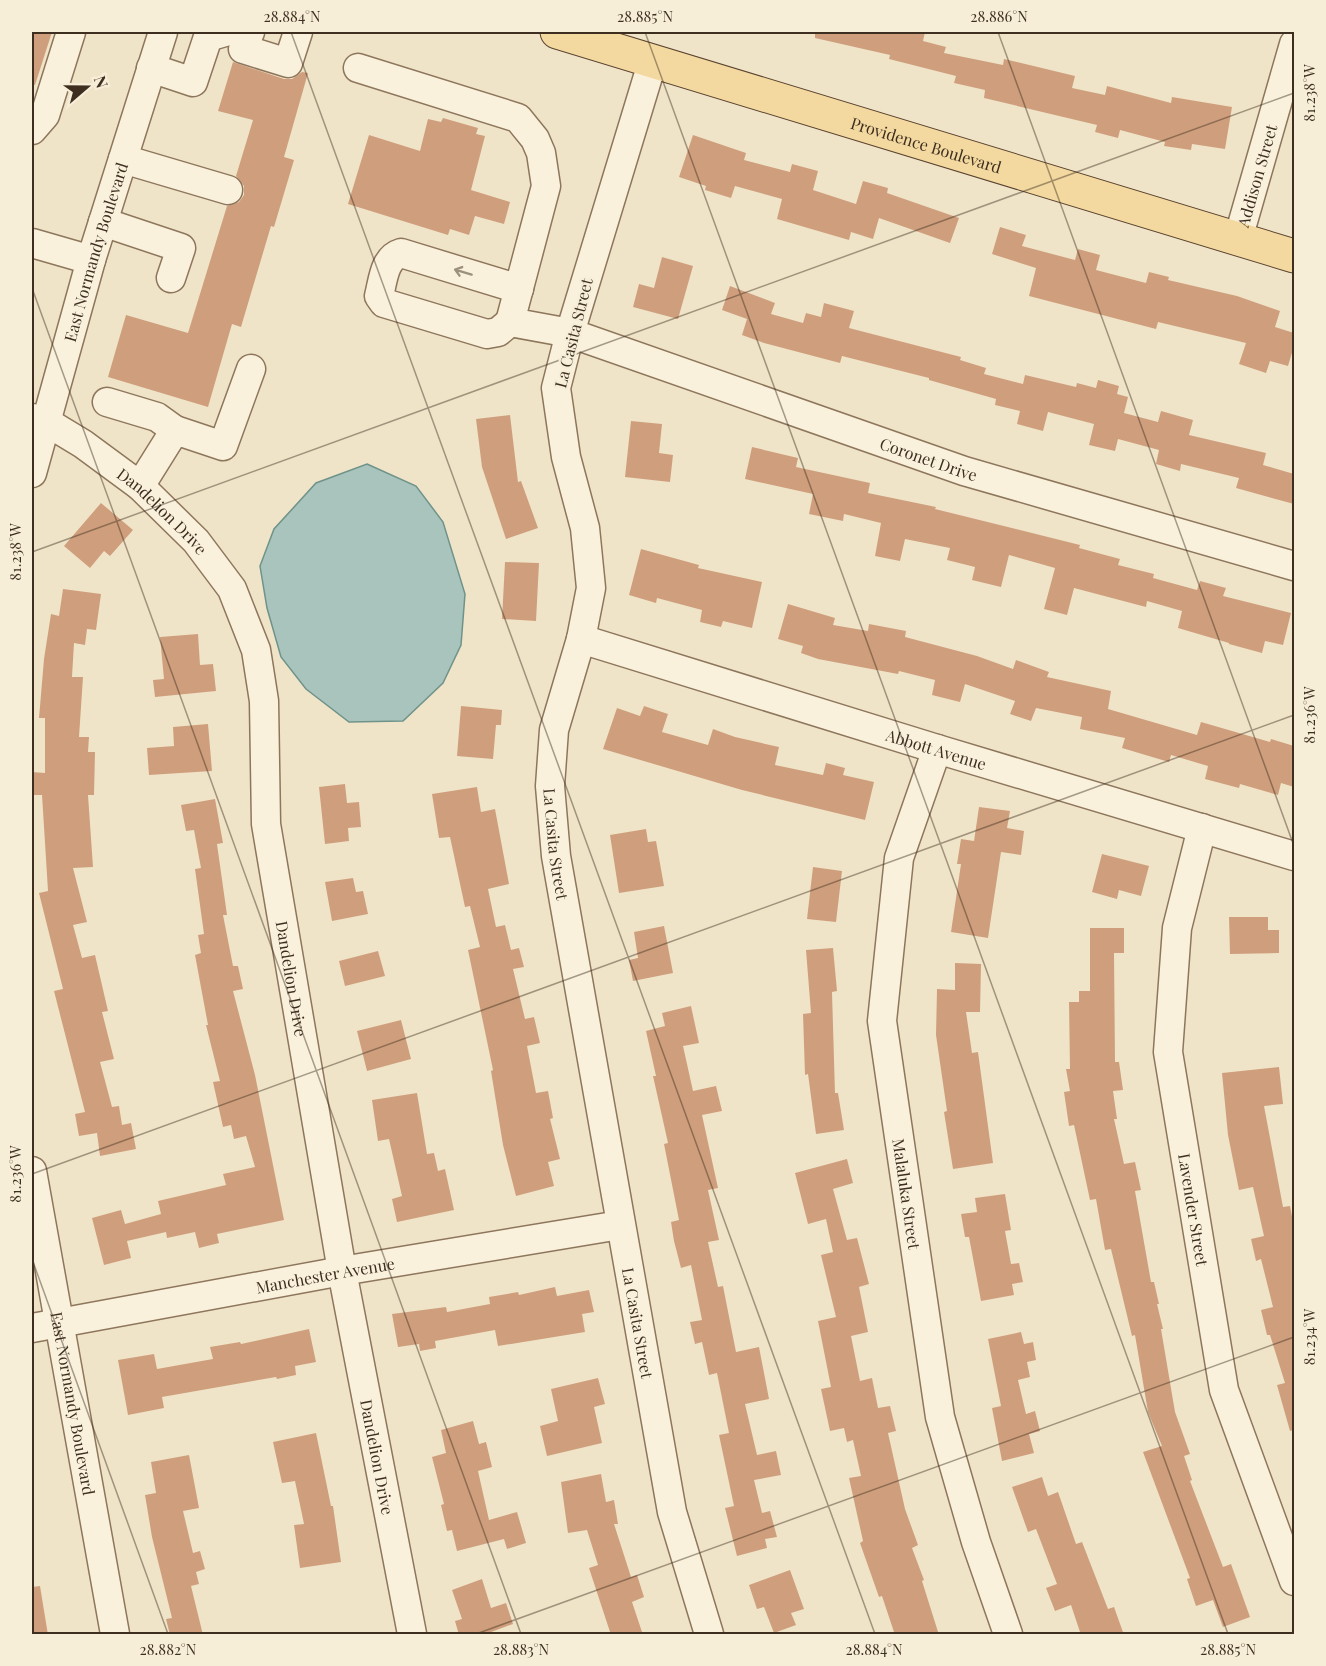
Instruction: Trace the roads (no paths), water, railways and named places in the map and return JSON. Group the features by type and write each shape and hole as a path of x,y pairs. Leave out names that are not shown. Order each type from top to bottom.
{"main road":[{"name":"Providence Boulevard","path":"557,32 1294,255"}],"street":[{"path":"32,100 56,32"},
{"path":"32,130 45,115 71,32"},
{"name":"East Normandy Boulevard","path":"32,473 38,420 163,32"},
{"path":"151,68 193,82 208,37 225,32"},
{"path":"250,32 243,49 288,63 294,33"},
{"name":"Addison Street","path":"1238,238 1294,44"},
{"name":"La Casita Street","path":"653,60 570,333 556,388 566,457 586,538 591,588 580,639 554,730 550,786 556,855 672,1512 709,1635"},
{"path":"358,68 518,118 535,139 541,153 546,186 519,288 510,322 498,332 487,334 384,303 379,296 388,262 401,253 519,288"},
{"path":"123,159 228,190"},
{"path":"103,222 181,248 171,278"},
{"path":"32,243 91,260"},
{"name":"Coronet Drive","path":"510,322 570,333 964,471 1294,566"},
{"path":"107,402 157,417 175,430 223,446 251,369"},
{"name":"Dandelion Drive","path":"38,420 83,444 140,486 196,541 232,589 256,650 264,701 266,824 342,1271 412,1635"},
{"path":"140,486 175,430"},
{"name":"Abbott Avenue","path":"580,639 1294,856"},
{"name":"Malaluka Street","path":"937,749 899,858 882,1021 940,1417 976,1542 1008,1635"},
{"name":"Lavender Street","path":"1202,828 1177,928 1168,1052 1224,1390 1294,1581"},
{"name":"East Normandy Boulevard","path":"32,1171 45,1326 115,1635"},
{"name":"Manchester Avenue","path":"45,1326 342,1271 620,1225"}],"water":[{"path":"367,464 416,486 443,522 465,594 461,645 443,683 403,721 349,722 306,689 281,657 267,608 260,566 274,529 316,483"}]}
